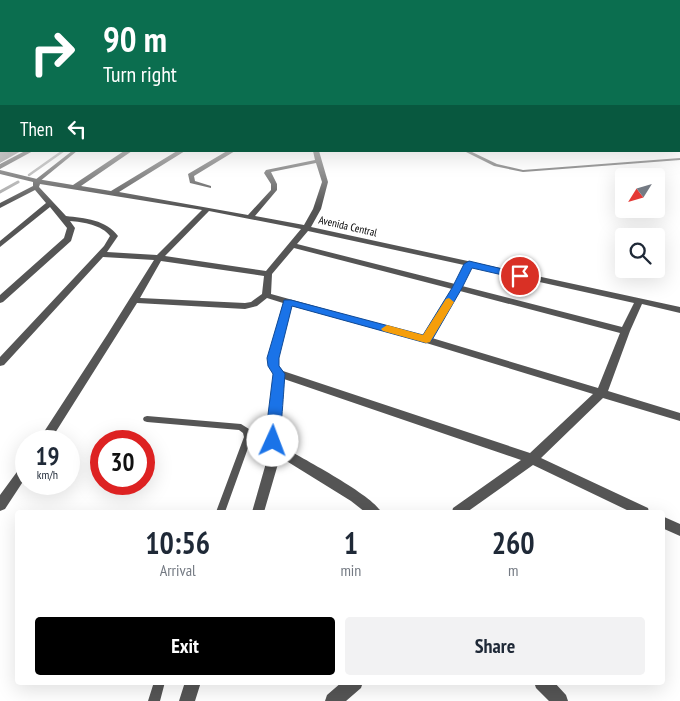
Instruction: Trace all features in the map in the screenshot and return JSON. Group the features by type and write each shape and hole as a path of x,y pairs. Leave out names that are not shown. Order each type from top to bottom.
{"street":[{"path":"0,167 28,152"},
{"path":"75,187 127,152"},
{"path":"111,194 180,152"},
{"path":"209,187 192,182 190,174 230,152"},
{"path":"134,300 245,306 254,304 266,295 268,274 306,228 317,209 325,182 316,152"},
{"path":"250,217 274,190 274,184 267,173 268,171 319,161"},
{"name":"Avenida Central","path":"0,174 36,184 75,187 306,228 680,310"},
{"path":"0,206 36,184 49,204 64,218 71,228 68,239 0,300"},
{"path":"0,245 49,204"},
{"path":"51,430 159,258 207,209"},
{"path":"0,363 101,254 114,236 109,229 82,220 64,218"},
{"path":"293,245 625,331"},
{"path":"101,254 159,258 268,274"},
{"path":"426,340 469,264"},
{"path":"266,295 426,340 680,417"},
{"path":"461,510 532,459 602,392 625,331 639,301"},
{"path":"259,510 276,448 273,431 279,374 274,366 273,358 288,302"},
{"path":"279,374 532,459 639,510"},
{"path":"276,448 356,497 372,510"},
{"path":"0,506 15,484"},
{"path":"665,523 680,530"},
{"path":"187,701 192,685"},
{"path":"333,701 352,685"},
{"path":"545,685 560,701"}],"lane":[{"path":"36,184 74,152"},
{"path":"476,153 496,165 523,170 678,161"},
{"path":"147,420 241,427 246,432 248,437 222,510"},
{"path":"154,701 159,685"}],"waterway":[{"path":"29,175 62,152"},
{"path":"0,192 18,182"}],"slow traffic":[{"path":"387,329 426,340 449,302"}],"route":[{"path":"273,441 279,374 274,366 273,358 288,302 426,340 469,264 520,276"}]}
